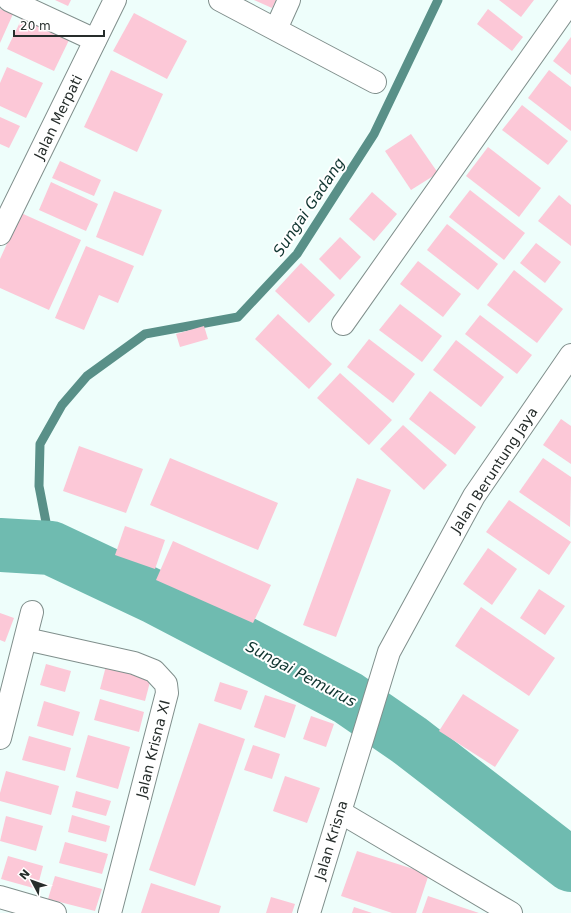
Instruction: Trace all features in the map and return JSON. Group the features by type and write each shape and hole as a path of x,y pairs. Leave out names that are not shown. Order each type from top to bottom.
{"street":[{"path":"9,0 95,40"},
{"name":"Jalan Merpati","path":"0,234 115,0"},
{"path":"220,0 375,82"},
{"path":"276,29 289,0"},
{"path":"343,324 569,10"},
{"name":"Jalan Beruntung Jaya","path":"354,767 389,652 474,496 571,355"},
{"path":"0,738 32,612"},
{"name":"Jalan Krisna XI","path":"26,639 134,663 154,671 166,684 167,693 110,913"},
{"name":"Jalan Krisna","path":"309,913 354,767"},
{"path":"340,812 506,912"},
{"path":"0,897 55,913"}],"building":[{"path":"55,0 71,0 68,6"},
{"path":"254,0 276,0 272,8"},
{"path":"499,0 534,0 521,17"},
{"path":"0,9 13,14 0,43"},
{"path":"488,9 523,37 512,51 477,24"},
{"path":"134,13 187,41 167,79 113,51"},
{"path":"23,16 70,38 54,71 7,49"},
{"path":"571,37 571,75 553,61"},
{"path":"7,67 43,83 26,118 0,106 0,83"},
{"path":"111,70 163,94 137,152 84,127"},
{"path":"549,70 571,87 571,131 528,98"},
{"path":"522,105 568,141 548,165 502,130"},
{"path":"0,117 20,126 9,148 0,144"},
{"path":"411,134 438,173 411,190 385,151"},
{"path":"488,147 541,188 519,217 466,176"},
{"path":"60,161 101,180 94,196 52,178"},
{"path":"51,182 98,204 86,231 39,210"},
{"path":"470,190 525,233 504,260 449,217"},
{"path":"114,191 162,210 143,256 96,237"},
{"path":"372,192 397,214 374,241 349,219"},
{"path":"559,195 571,205 571,246 538,221"},
{"path":"21,213 81,240 49,310 0,288 0,259"},
{"path":"447,224 498,264 478,290 427,250"},
{"path":"340,237 361,257 340,280 319,259"},
{"path":"536,243 561,262 545,283 520,263"},
{"path":"86,246 134,266 118,303 99,295 84,330 55,318"},
{"path":"418,261 461,294 443,317 400,284"},
{"path":"301,263 335,295 309,323 275,291"},
{"path":"514,270 563,309 537,343 487,305"},
{"path":"400,304 442,336 422,362 379,330"},
{"path":"278,314 332,364 309,389 255,339"},
{"path":"480,315 532,355 517,374 465,334"},
{"path":"204,326 208,339 180,347 176,334"},
{"path":"369,339 415,374 393,403 347,367"},
{"path":"456,340 504,377 481,407 433,370"},
{"path":"340,373 392,420 369,445 317,398"},
{"path":"430,391 476,427 455,455 409,419"},
{"path":"561,419 571,426 571,464 543,445"},
{"path":"403,425 447,465 424,490 380,449"},
{"path":"79,446 143,469 126,513 63,491"},
{"path":"170,458 278,503 258,550 150,505"},
{"path":"543,458 571,477 570,527 519,492"},
{"path":"357,478 391,490 336,637 303,625"},
{"path":"509,500 571,542 549,575 486,532"},
{"path":"125,526 165,540 155,569 115,555"},
{"path":"173,541 271,585 253,623 156,580"},
{"path":"488,548 517,569 492,605 463,584"},
{"path":"539,589 565,606 545,635 520,618"},
{"path":"481,607 555,658 529,696 455,646"},
{"path":"0,613 14,618 5,642 0,640"},
{"path":"46,664 71,671 65,692 40,685"},
{"path":"106,666 151,678 145,701 100,689"},
{"path":"220,682 248,691 241,710 214,701"},
{"path":"463,694 519,730 495,767 439,731"},
{"path":"265,695 296,705 285,738 254,727"},
{"path":"100,699 144,712 139,732 94,720"},
{"path":"44,701 80,712 73,736 37,726"},
{"path":"311,716 334,724 326,747 303,739"},
{"path":"199,723 245,739 195,886 149,870"},
{"path":"88,735 130,747 118,789 76,777"},
{"path":"29,736 71,748 65,771 22,760"},
{"path":"253,745 280,754 272,779 244,770"},
{"path":"6,771 59,786 51,815 0,801 0,793"},
{"path":"285,776 320,788 307,823 273,811"},
{"path":"76,791 111,801 106,816 72,807"},
{"path":"72,815 110,826 106,842 68,832"},
{"path":"6,816 43,826 36,851 0,841"},
{"path":"65,842 108,854 102,874 59,863"},
{"path":"357,851 429,874 416,913 392,913 341,896"},
{"path":"8,856 43,866 37,889 1,879"},
{"path":"55,876 102,889 95,911 48,899"},
{"path":"151,883 221,906 219,913 141,913"},
{"path":"428,896 479,913 422,913"},
{"path":"271,897 295,904 292,913 266,913"},
{"path":"354,907 372,913 352,913"}],"waterway":[{"name":"Sungai Gadang","path":"51,548 39,486 40,444 62,405 87,376 145,334 238,317 297,254 374,134 438,0"},
{"name":"Sungai Pemurus","path":"0,545 51,548 155,597 348,698 409,740 571,865"}]}
